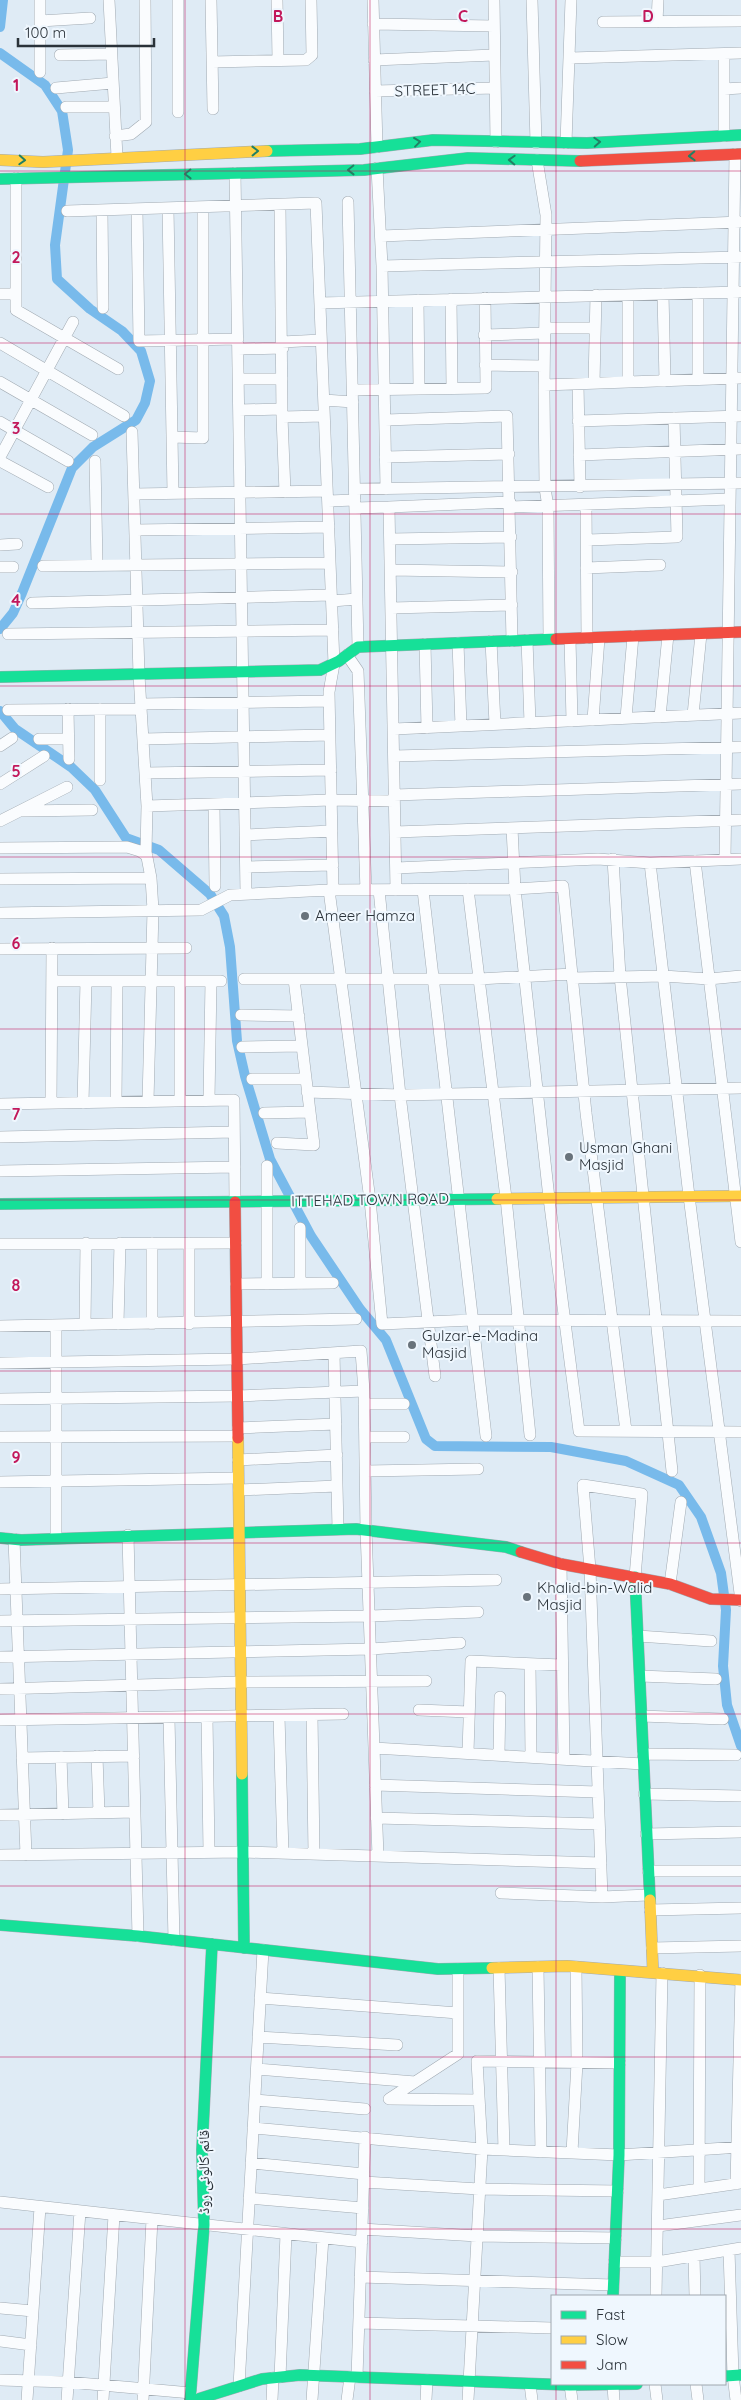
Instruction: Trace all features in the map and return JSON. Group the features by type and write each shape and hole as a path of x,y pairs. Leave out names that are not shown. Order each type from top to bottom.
{"street":[{"path":"40,0 40,72"},
{"path":"110,0 116,157"},
{"path":"115,136 131,134 146,122 145,0"},
{"path":"178,0 178,112"},
{"path":"211,0 213,109"},
{"path":"277,0 278,60"},
{"path":"212,62 306,60 312,55 311,0"},
{"path":"373,0 377,147"},
{"path":"494,0 496,142"},
{"path":"532,0 536,143"},
{"path":"566,143 571,0"},
{"path":"657,22 658,0"},
{"path":"40,21 90,18"},
{"path":"603,22 741,21"},
{"path":"373,24 494,26"},
{"path":"60,55 111,54"},
{"path":"724,54 724,136"},
{"path":"570,58 741,54"},
{"path":"374,60 494,56"},
{"path":"56,88 113,83"},
{"name":"STREET 14C","path":"375,91 495,88"},
{"path":"724,89 741,88"},
{"path":"66,107 114,107"},
{"path":"0,160 44,162 116,157 377,147 433,140 566,143 741,135"},
{"path":"0,179 377,168 468,158 597,161 738,154 736,483 730,499 735,518 735,553 729,591 725,859"},
{"path":"537,160 546,215 544,385 545,488 548,506 549,639"},
{"path":"377,168 383,300 386,489"},
{"path":"235,173 246,894"},
{"path":"16,178 16,310 118,369"},
{"path":"348,202 358,647"},
{"path":"280,204 283,345 282,413 285,492"},
{"path":"67,211 316,204 334,664 329,701 333,865 331,890 370,1200 382,1324 472,1320 741,1321"},
{"path":"172,437 203,438 203,207"},
{"path":"168,208 173,493"},
{"path":"137,209 139,341 203,339 238,344 283,345 321,340"},
{"path":"102,210 103,308"},
{"path":"381,236 546,228 738,222"},
{"path":"382,266 737,257"},
{"path":"698,293 698,379"},
{"path":"320,303 546,296 737,293"},
{"path":"0,294 16,294"},
{"path":"663,294 665,380"},
{"path":"594,383 596,295"},
{"path":"628,295 628,382"},
{"path":"353,390 486,388 484,298"},
{"path":"451,299 452,388"},
{"path":"418,300 419,388"},
{"path":"48,487 0,459 73,322"},
{"path":"484,335 595,328"},
{"path":"0,343 124,416"},
{"path":"485,365 544,366"},
{"path":"544,385 736,378"},
{"path":"239,379 282,379"},
{"path":"0,382 92,435"},
{"path":"578,384 580,487"},
{"path":"324,400 353,402"},
{"path":"239,410 324,416"},
{"path":"385,420 507,416 512,572 512,641"},
{"path":"578,421 736,416"},
{"path":"586,540 677,537 674,418"},
{"path":"0,422 68,461"},
{"path":"132,432 139,675 147,811 146,854 151,878 153,910 148,1102"},
{"path":"579,455 736,449"},
{"path":"385,457 509,454"},
{"path":"95,461 97,564"},
{"path":"355,499 386,489 545,488 736,483"},
{"path":"134,494 285,492 355,499 389,508 586,505 730,499"},
{"path":"586,505 586,568 593,638 593,720"},
{"path":"389,508 396,890"},
{"path":"135,530 329,527"},
{"path":"390,539 511,537"},
{"path":"0,545 17,544"},
{"path":"43,566 136,563 330,563"},
{"path":"586,568 660,565"},
{"path":"0,567 13,567"},
{"path":"391,570 512,572"},
{"path":"729,591 741,591"},
{"path":"32,603 242,598 358,599"},
{"path":"391,608 512,605"},
{"path":"8,634 333,630"},
{"path":"0,677 320,670 334,664 358,647 741,632"},
{"path":"693,715 701,634"},
{"path":"660,717 668,635"},
{"path":"626,718 633,636"},
{"path":"570,639 572,721"},
{"path":"527,640 530,723"},
{"path":"491,642 495,724"},
{"path":"458,643 460,726"},
{"path":"425,644 427,728"},
{"path":"347,655 358,671 366,890"},
{"path":"8,710 68,710 244,702 329,701"},
{"path":"100,709 100,780"},
{"path":"68,710 68,759"},
{"path":"394,729 741,713"},
{"path":"143,739 330,735"},
{"path":"0,746 12,738"},
{"path":"39,739 68,739"},
{"path":"394,756 741,747"},
{"path":"0,784 44,756"},
{"path":"145,773 331,770"},
{"path":"147,811 214,804 363,800 726,783 741,784"},
{"path":"0,821 67,786"},
{"path":"214,804 215,886"},
{"path":"18,811 92,810"},
{"path":"395,832 741,820"},
{"path":"512,828 515,889 579,1431 741,1432"},
{"path":"245,835 332,832"},
{"path":"0,848 127,847 146,854"},
{"path":"396,868 613,859 650,862 725,859 741,862"},
{"path":"613,859 620,976 672,1470"},
{"path":"695,861 722,1089 738,1196 741,1242"},
{"path":"0,1538 14,1540 128,1535 239,1534 338,1529 366,1530 506,1547 561,1564 670,1584 710,1599 741,1601 689,1196 650,862"},
{"path":"246,867 333,865"},
{"path":"0,879 151,878"},
{"path":"0,913 201,910 226,897 246,894 331,890 515,889 564,886 584,1093 626,1431"},
{"path":"468,889 506,1198 530,1435"},
{"path":"379,890 412,1200 435,1376"},
{"path":"423,890 486,1436"},
{"path":"51,1103 52,948"},
{"path":"0,949 186,948"},
{"path":"244,979 479,979 664,976 709,979 741,976"},
{"path":"277,1143 314,1145 294,979"},
{"path":"52,981 216,981 209,1100"},
{"path":"83,1102 86,981"},
{"path":"116,1102 117,981"},
{"path":"180,981 180,1101"},
{"path":"241,1015 299,1016"},
{"path":"242,1047 302,1046"},
{"path":"252,1079 306,1078"},
{"path":"307,1092 446,1094 538,1091 584,1093 741,1088"},
{"path":"0,1104 234,1100 244,1948"},
{"path":"264,1113 310,1112"},
{"path":"0,1137 234,1132"},
{"path":"267,1166 270,1201 268,1284"},
{"path":"0,1171 235,1167"},
{"name":"ITTEHAD TOWN ROAD","path":"0,1204 738,1196"},
{"path":"300,1228 300,1284"},
{"path":"85,1325 86,1243"},
{"path":"118,1324 120,1243"},
{"path":"152,1243 152,1324"},
{"path":"189,1243 189,1324"},
{"path":"0,1244 236,1243"},
{"path":"236,1284 333,1283"},
{"path":"0,1326 189,1324 356,1319"},
{"path":"56,1325 56,1538"},
{"path":"0,1363 237,1358 361,1351 364,1391 366,1530 378,1856"},
{"path":"334,1353 338,1529"},
{"path":"0,1399 238,1396 364,1391"},
{"path":"364,1404 404,1404"},
{"path":"0,1437 238,1432 336,1424"},
{"path":"365,1437 404,1437"},
{"path":"238,1460 337,1455"},
{"path":"366,1471 478,1469"},
{"path":"0,1482 56,1481 337,1486"},
{"path":"602,1897 590,1569 583,1485 642,1494 635,1577 648,1895 652,1948 658,1973 659,2152 656,2295"},
{"path":"670,1584 681,1502"},
{"path":"128,1535 138,1936"},
{"path":"14,1540 26,1855"},
{"path":"561,1564 561,1666 564,1759"},
{"path":"0,1589 496,1580"},
{"path":"0,1621 370,1616 478,1612"},
{"path":"638,1636 711,1641"},
{"path":"0,1657 240,1653 371,1649 460,1643"},
{"path":"468,1752 471,1661 561,1666"},
{"path":"530,1664 531,1756"},
{"path":"640,1676 716,1679"},
{"path":"0,1689 241,1682 426,1681"},
{"path":"499,1754 500,1697"},
{"path":"420,1710 469,1712"},
{"path":"0,1720 343,1714"},
{"path":"312,1715 314,1854"},
{"path":"279,1716 283,1853"},
{"path":"641,1716 723,1718"},
{"path":"208,1717 209,1852"},
{"path":"169,1718 174,1940"},
{"path":"374,1748 597,1761 736,1755"},
{"path":"97,1756 99,1813"},
{"path":"22,1758 134,1756"},
{"path":"61,1757 63,1814"},
{"path":"375,1785 598,1792"},
{"path":"644,1794 741,1796"},
{"path":"0,1815 136,1812"},
{"path":"376,1818 599,1824"},
{"path":"646,1834 741,1832"},
{"path":"0,1855 243,1852 601,1862"},
{"path":"648,1871 741,1871"},
{"path":"501,1893 602,1897 648,1895"},
{"path":"650,1910 741,1908"},
{"path":"0,1925 138,1936 383,1964 458,1968 576,1967 700,1975 741,1980 738,2184 658,2195"},
{"name":"قائم کالونی روڈ","path":"192,2398 204,2225 202,2150 212,1944"},
{"path":"652,1948 741,1946"},
{"path":"239,2386 263,1950"},
{"path":"538,1967 541,2152"},
{"path":"572,2152 577,2062 576,1967"},
{"path":"458,1968 458,2054 389,2099 479,2100"},
{"path":"499,1968 504,2150"},
{"path":"360,2277 613,2291 619,2155 620,1971"},
{"path":"699,2189 700,1975"},
{"path":"260,1998 458,2013"},
{"path":"258,2037 397,2045"},
{"path":"468,2400 482,2149 477,2061 620,2063"},
{"path":"256,2070 415,2082"},
{"path":"255,2100 365,2109"},
{"path":"253,2128 482,2149 541,2152 619,2155 738,2147"},
{"path":"347,2400 353,2377 359,2323 365,2137"},
{"path":"251,2164 364,2178 480,2189 618,2191"},
{"path":"249,2198 363,2208"},
{"path":"0,2202 362,2242"},
{"path":"28,2400 40,2206"},
{"path":"67,2400 80,2211"},
{"path":"103,2400 114,2215"},
{"path":"658,2226 741,2215"},
{"path":"143,2394 152,2219"},
{"path":"362,2228 477,2236 616,2238"},
{"path":"272,2400 276,2377 286,2234"},
{"path":"312,2400 322,2238"},
{"path":"614,2262 657,2262 735,2249 736,2332 733,2375 736,2400"},
{"path":"694,2256 695,2295"},
{"path":"0,2308 33,2311"},
{"path":"359,2323 472,2328 551,2328"},
{"path":"0,2341 31,2344"},
{"path":"0,2380 104,2385 143,2394 192,2398 276,2377 314,2375 551,2385"},
{"path":"426,2400 427,2380"},
{"path":"530,2384 532,2400"},
{"path":"572,2400 570,2385 613,2385 614,2400"},
{"path":"655,2385 657,2400"},
{"path":"696,2385 698,2400"}],"waterway":[{"path":"0,27 3,0"},
{"path":"0,53 45,85 62,111 68,150 55,245 57,279 90,309 122,331 141,351 150,381 145,403 136,420 93,447 72,468 22,593 13,613 0,629"},
{"path":"0,711 15,729 71,767 95,790 126,838 159,850 210,894 224,916 230,947 237,1041 245,1076 270,1159 311,1236 360,1309 386,1340 426,1439 435,1446 551,1447 626,1461 679,1485 701,1517 721,1573 726,1610 723,1666 727,1705 741,1746"}],"traffic: fast":[{"path":"267,151 360,149 433,140 587,143 741,135"},
{"path":"0,179 364,170 468,158 580,161"},
{"path":"0,677 320,670 339,661 358,647 556,639"},
{"path":"0,1204 497,1199"},
{"path":"0,1538 21,1540 356,1529 506,1547 521,1552"},
{"path":"635,1577 650,1900"},
{"path":"242,1774 244,1948"},
{"path":"0,1925 138,1936 438,1969 492,1968"},
{"path":"190,2400 204,2225 202,2150 212,1944"},
{"path":"613,2295 619,2155 620,1971"},
{"path":"195,2400 262,2379 300,2375 551,2384"},
{"path":"726,2376 741,2375"}],"traffic: slow":[{"path":"0,160 43,162 267,151"},
{"path":"497,1199 741,1196"},
{"path":"238,1438 242,1774"},
{"path":"650,1900 653,1973"},
{"path":"492,1968 567,1966 741,1980"}],"traffic: jam":[{"path":"580,161 741,154"},
{"path":"556,639 741,632"},
{"path":"235,1202 238,1438"},
{"path":"521,1552 561,1564 670,1584 711,1599 741,1600"}],"place":[{"name":"Ameer Hamza","path":"305,916"},
{"name":"Usman Ghani Masjid","path":"569,1157"},
{"name":"Gulzar-e-Madina Masjid","path":"412,1345"},
{"name":"Khalid-bin-Walid Masjid","path":"527,1597"}]}
